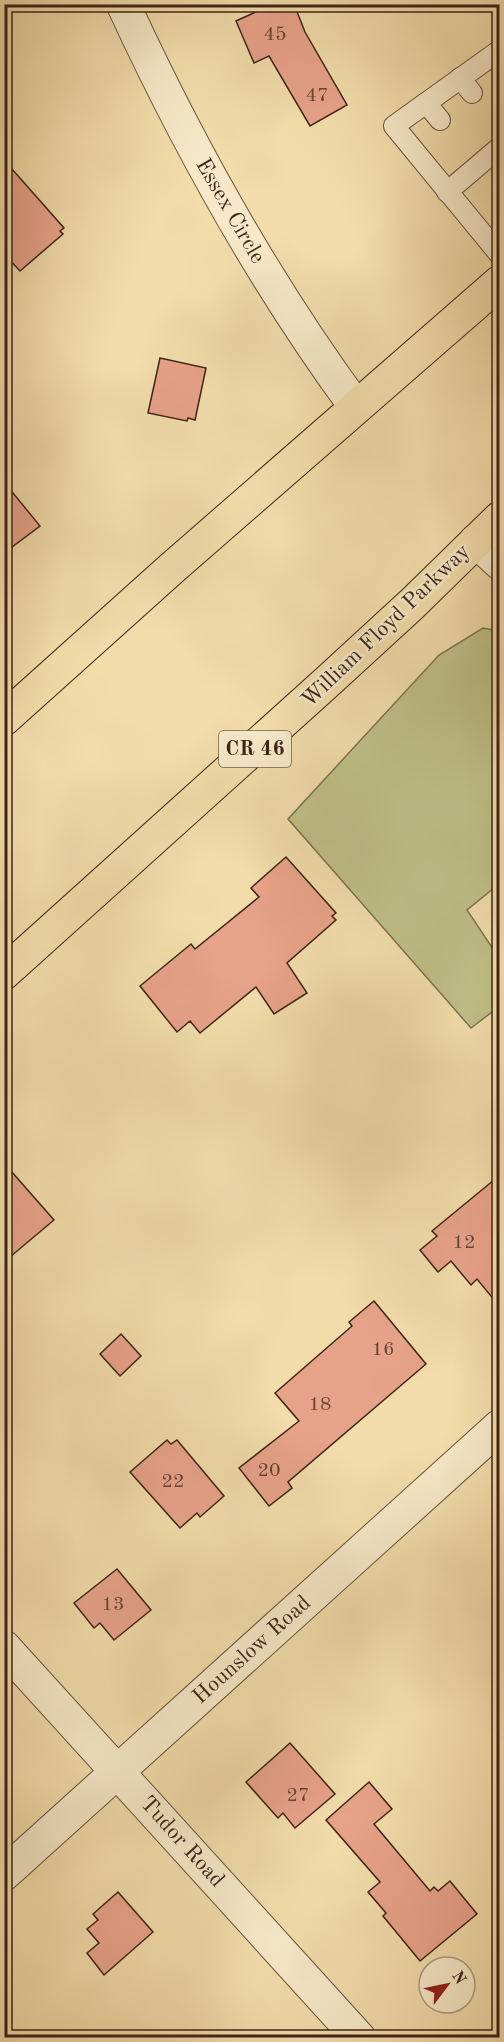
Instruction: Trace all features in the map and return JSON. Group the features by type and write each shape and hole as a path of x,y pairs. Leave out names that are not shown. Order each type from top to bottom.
{"highway":[{"path":"4,718 500,282"},
{"name":"William Floyd Parkway","path":"4,973 274,732 412,604 500,518"}],"street":[{"name":"Essex Circle","path":"123,4 163,91 250,247 288,310 356,407"},
{"path":"476,541 500,563"},
{"name":"Hounslow Road","path":"4,1874 500,1426"},
{"name":"Tudor Road","path":"4,1647 359,2037"}],"lane":[{"path":"499,51 466,86 426,103 394,126 500,255"},
{"path":"426,103 440,120"},
{"path":"447,192 476,160 500,147"}],"green space":[{"path":"483,628 499,631 499,884 467,910 499,958 500,1006 471,1028 288,819 439,655"}],"building":[{"path":"273,4 294,4 305,32 347,105 310,126 269,56 254,63 236,21"},
{"path":"4,160 64,228 60,231 63,234 20,271 4,254"},
{"path":"160,358 206,368 195,420 188,418 187,421 148,413"},
{"path":"4,482 40,526 4,553"},
{"path":"286,857 336,913 332,916 336,920 287,963 307,993 274,1014 256,987 200,1033 190,1021 177,1032 140,986 191,944 195,949 259,897 251,888"},
{"path":"4,1163 54,1220 4,1262"},
{"path":"500,1175 500,1307 477,1279 471,1285 451,1261 438,1272 420,1250 437,1236 432,1231"},
{"path":"374,1301 426,1364 288,1482 292,1488 269,1506 239,1468 299,1421 275,1393 352,1326 349,1322"},
{"path":"121,1334 141,1356 120,1376 100,1354"},
{"path":"167,1440 171,1444 177,1440 224,1496 200,1517 197,1513 180,1528 130,1472"},
{"path":"117,1569 151,1610 114,1640 100,1623 94,1628 74,1603"},
{"path":"290,1743 335,1794 295,1828 283,1813 278,1818 246,1782"},
{"path":"369,1782 392,1809 374,1824 430,1891 434,1887 438,1891 450,1881 477,1914 427,1955 417,1955 417,1957 383,1916 386,1913 368,1892 380,1882 326,1820"},
{"path":"118,1892 153,1932 104,1975 87,1953 99,1943 87,1929 98,1920 93,1914"}]}
